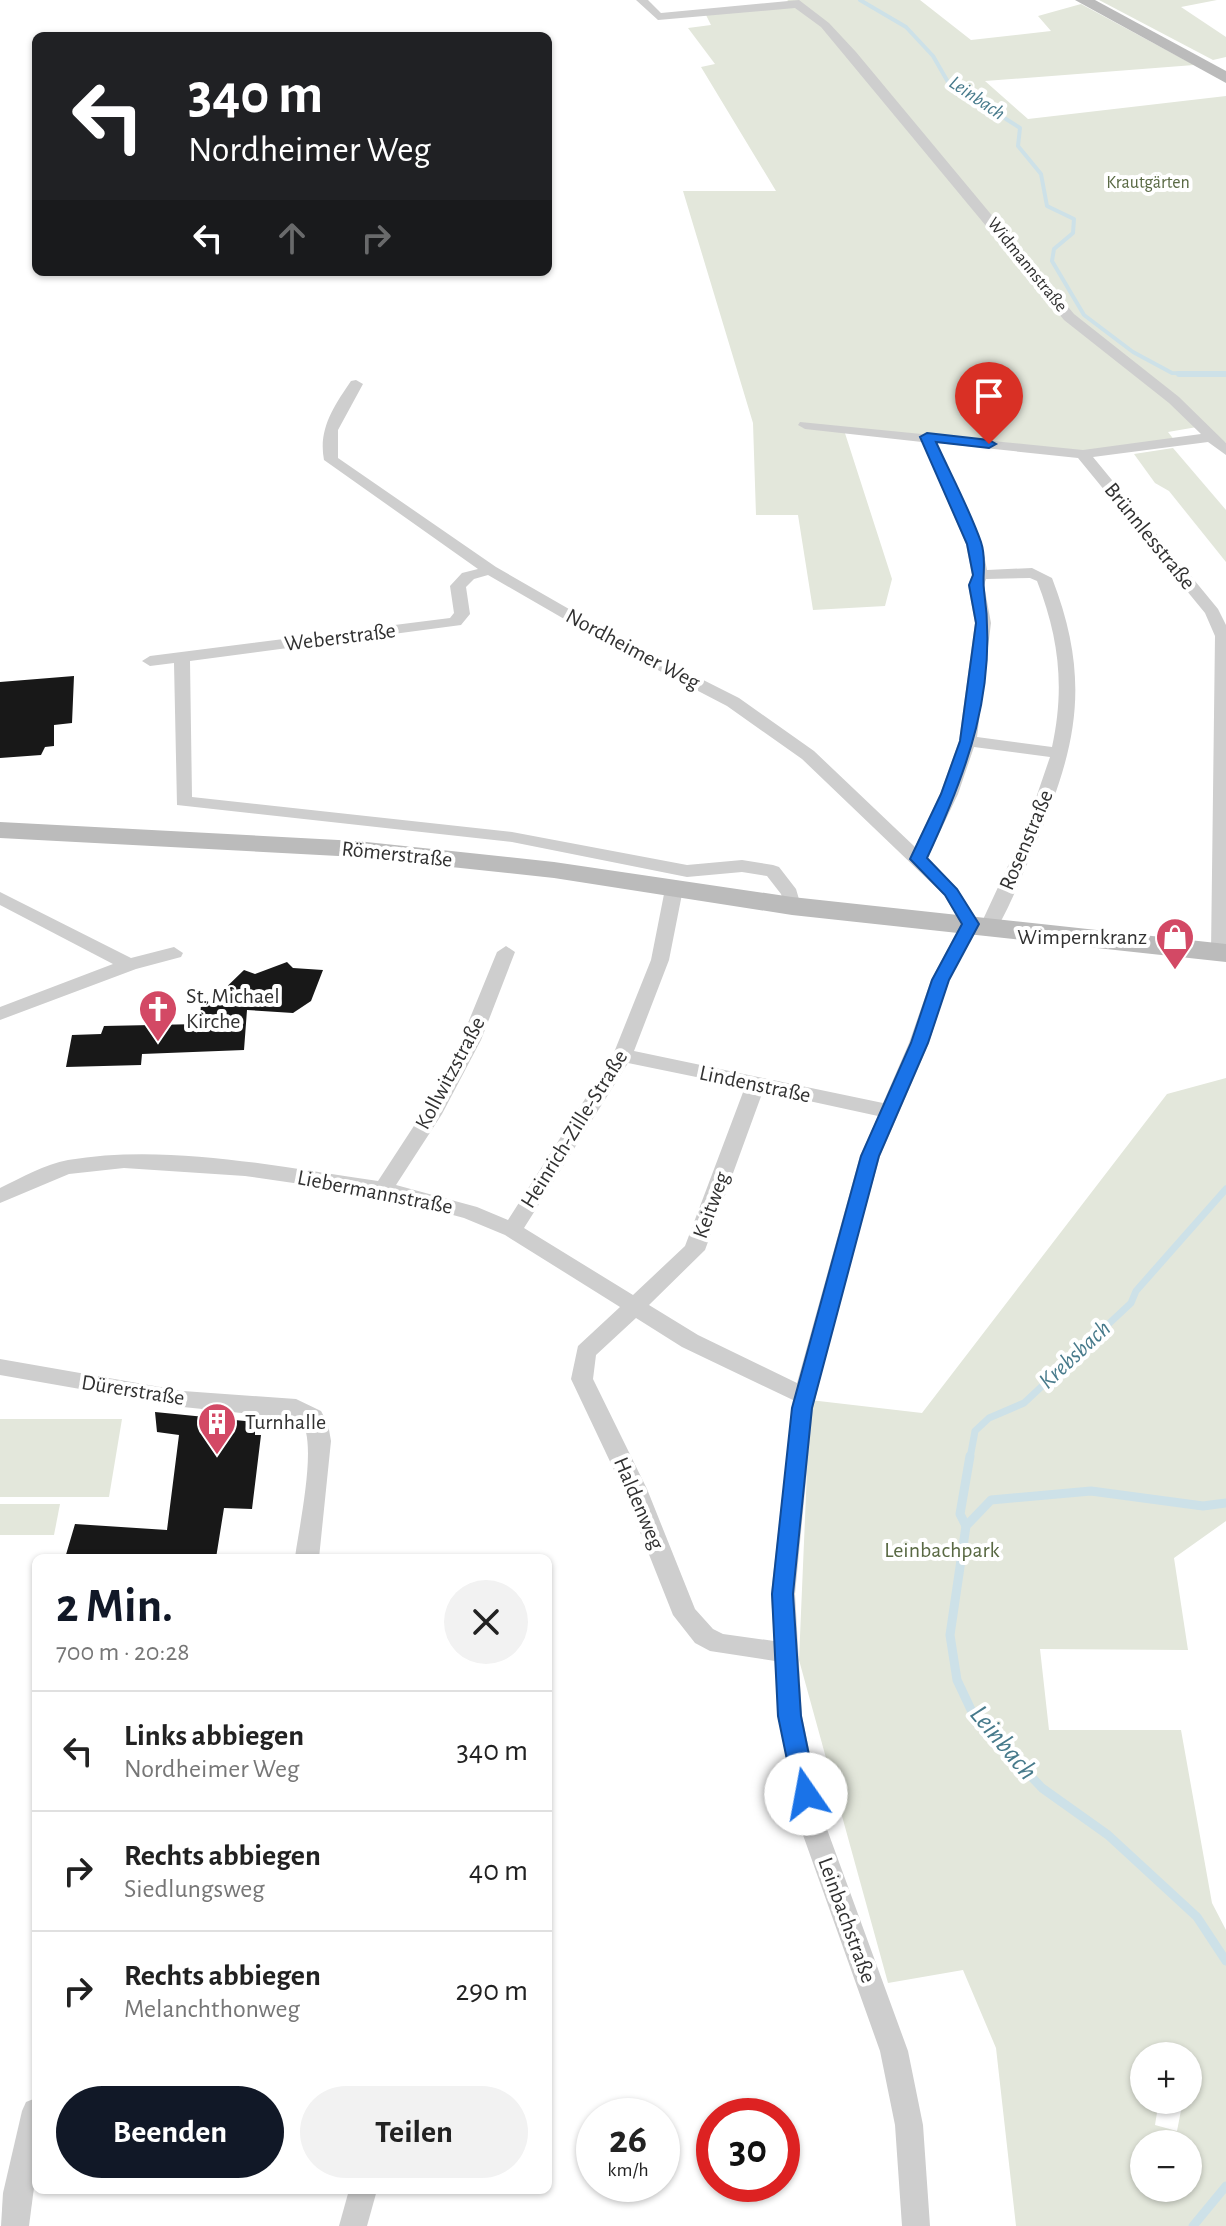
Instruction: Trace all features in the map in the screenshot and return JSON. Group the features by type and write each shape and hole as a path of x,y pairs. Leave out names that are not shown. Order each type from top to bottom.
{"main road":[{"path":"1083,0 1226,78"},
{"name":"Römerstraße","path":"0,830 357,849 554,870 792,906 1223,952"}],"street":[{"path":"642,0 658,17 794,2"},
{"name":"Widmannstraße","path":"794,2 825,25 852,54 1069,317 1130,363 1226,451"},
{"name":"Nordheimer Weg","path":"356,384 332,425 326,446 331,460 490,570 610,639 733,702 808,755 918,859 980,925"},
{"path":"805,425 1083,454 1212,437"},
{"path":"918,859 949,794 968,741 983,623 976,585 980,575 974,544 927,437"},
{"name":"Brünnlesstraße","path":"1083,454 1212,612 1223,636 1223,952"},
{"name":"Weberstraße","path":"150,661 455,622 462,614 458,586 468,576 490,570"},
{"name":"Rosenstraße","path":"980,575 1032,573 1044,578 1067,651 1068,684 1059,753 1044,807 980,925"},
{"name":"Römerstraße","path":"182,657 183,801 512,837 676,870 742,866 773,871 790,893 792,906"},
{"path":"968,741 1059,753"},
{"name":"Heinrich-Zille-Straße","path":"512,1230 623,1055 660,960 674,889"},
{"path":"0,898 129,965"},
{"name":"Leinbachstraße","path":"916,2226 909,2125 894,2051 811,1821 790,1716 783,1594 805,1396 870,1156 919,1043 940,980 980,925"},
{"name":"Kollwitzstraße","path":"383,1189 432,1114 471,1040 506,952"},
{"path":"0,1014 129,965 174,953"},
{"name":"Lindenstraße","path":"623,1055 888,1111"},
{"name":"Keitweg","path":"637,1306 694,1250 756,1084"},
{"name":"Liebermannstraße","path":"0,1196 66,1167 124,1161 245,1169 383,1189 470,1212 512,1230 690,1341 805,1396"},
{"name":"Haldenweg","path":"637,1306 586,1352 582,1379 635,1489 685,1615 704,1636 719,1644 785,1652"},
{"name":"Dürerstraße","path":"0,1367 172,1397 296,1408 309,1413 318,1426 318,1455 307,1554"},
{"path":"15,2226 17,2193 32,2128"},
{"path":"353,2226 362,2194"}],"green space":[{"name":"Krautgärten","path":"787,0 920,0 971,40 1051,31 1038,16 1081,4 1194,65 985,81 1028,119 1226,96 1226,443 1197,427 1168,432 1175,441 1083,453 843,427 892,579 885,606 813,610 798,515 756,515 753,423 683,191 776,191 701,67 715,64 688,28 711,25 706,15 792,4"},
{"path":"1099,0 1217,0 1181,7 1226,37 1226,57 1213,60"},
{"path":"1173,448 1226,510 1226,562 1169,491 1155,483 1134,454"},
{"name":"Leinbachpark","path":"1226,1078 1226,1521 1174,1558 1188,1650 1040,1649 1049,1730 1181,1730 1212,1903 1226,1930 1226,2226 1016,2226 996,2048 963,1970 888,1983 799,1660 810,1400 922,1413 1167,1094","holes":["1130,2042 1202,2042 1202,2114 1180,2114 1177,2130 1202,2130 1202,2202 1130,2202 1130,2130 1173,2130 1155,2125 1157,2114 1130,2114"]},
{"path":"0,1419 122,1419 109,1497 0,1497"},
{"path":"0,1504 60,1504 54,1535 0,1535"}],"building":[{"path":"74,676 72,723 54,725 54,746 45,747 41,755 0,758 0,682"},
{"path":"287,962 293,968 323,970 311,1001 293,1013 247,1010 244,1050 142,1054 141,1065 66,1067 72,1035 101,1034 104,1026 200,1024 201,1002 212,1001 244,970 255,974"},
{"name":"Turnhalle","path":"155,1412 255,1422 255,1435 261,1435 252,1509 224,1508 217,1554 66,1554 75,1524 167,1530 179,1435 157,1432"}],"waterway":[{"name":"Leinbach","path":"860,0 906,27 933,56 948,82 1020,128 1018,146 1041,174 1047,206 1074,219 1073,233 1054,249 1052,261 1084,315 1133,352 1172,373 1226,374"},
{"name":"Leinbach","path":"1179,374 1225,374"},
{"name":"Krebsbach","path":"970,1458 975,1431 989,1418 1024,1403 1131,1303 1136,1291 1226,1189"},
{"name":"Krebsbach","path":"966,1526 960,1514 970,1456"},
{"name":"Leinbach","path":"966,1526 991,1500 1091,1491 1203,1506 1226,1503"},
{"name":"Leinbach","path":"966,1526 950,1635 957,1680 974,1716 1042,1788 1108,1835 1197,1917 1226,1961"},
{"name":"Leinbach","path":"1193,2226 1226,2186"}],"place":[{"name":"Wimpernkranz","path":"1175,971"},
{"name":"St. Michael Kirche","path":"158,1043"},
{"name":"Turnhalle","path":"217,1456"}],"route":[{"path":"806,1794 790,1716 783,1594 802,1408 870,1156 919,1043 940,980 970,924 951,892 918,859 949,794 968,741 983,623 976,585 980,575 974,544 927,437 989,444"}]}
